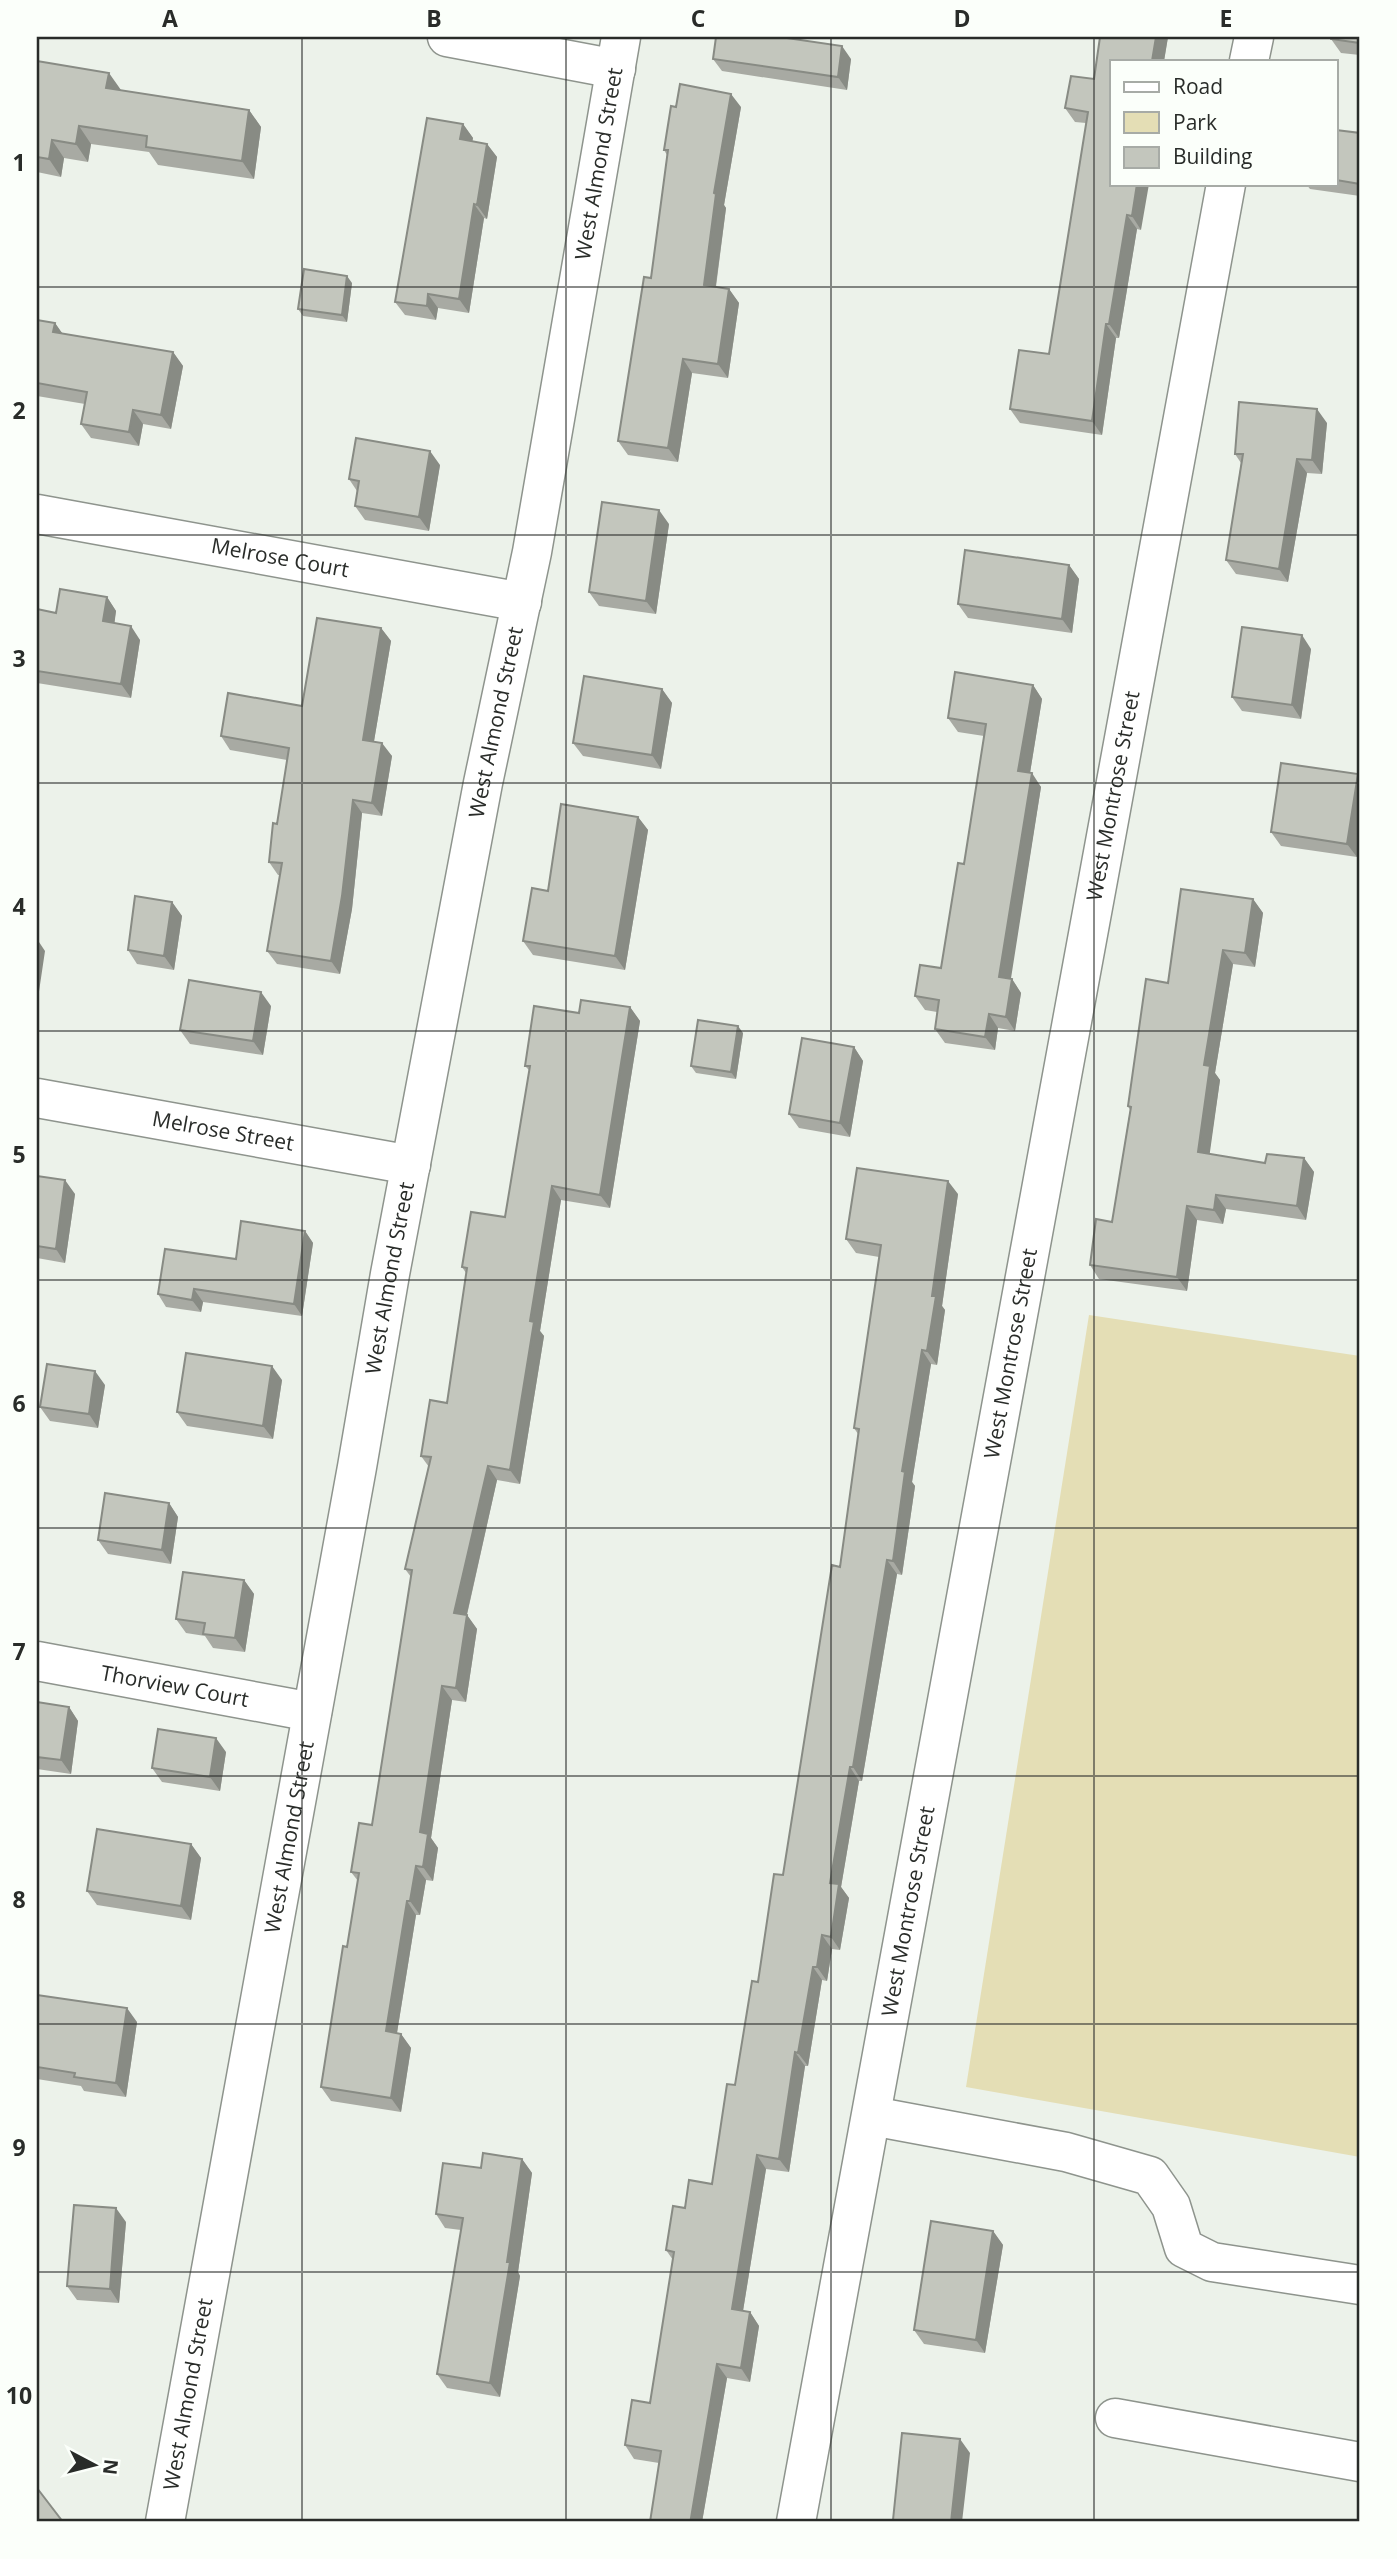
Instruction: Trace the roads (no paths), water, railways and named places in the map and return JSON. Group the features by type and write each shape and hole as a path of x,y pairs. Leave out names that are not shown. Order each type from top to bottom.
{"street":[{"path":"447,37 618,53"},
{"path":"1250,60 1254,37"},
{"name":"West Almond Street","path":"165,2522 411,1165 483,783 522,602 569,347 618,53"},
{"name":"West Montrose Street","path":"796,2522 1226,186"},
{"name":"Melrose Court","path":"37,514 522,602"},
{"name":"Melrose Street","path":"37,1098 411,1165"},
{"name":"Thorview Court","path":"37,1661 312,1712"},
{"path":"872,2116 1066,2152 1150,2176 1171,2206 1184,2248 1212,2262 1360,2285"},
{"path":"1115,2418 1360,2462"}]}
